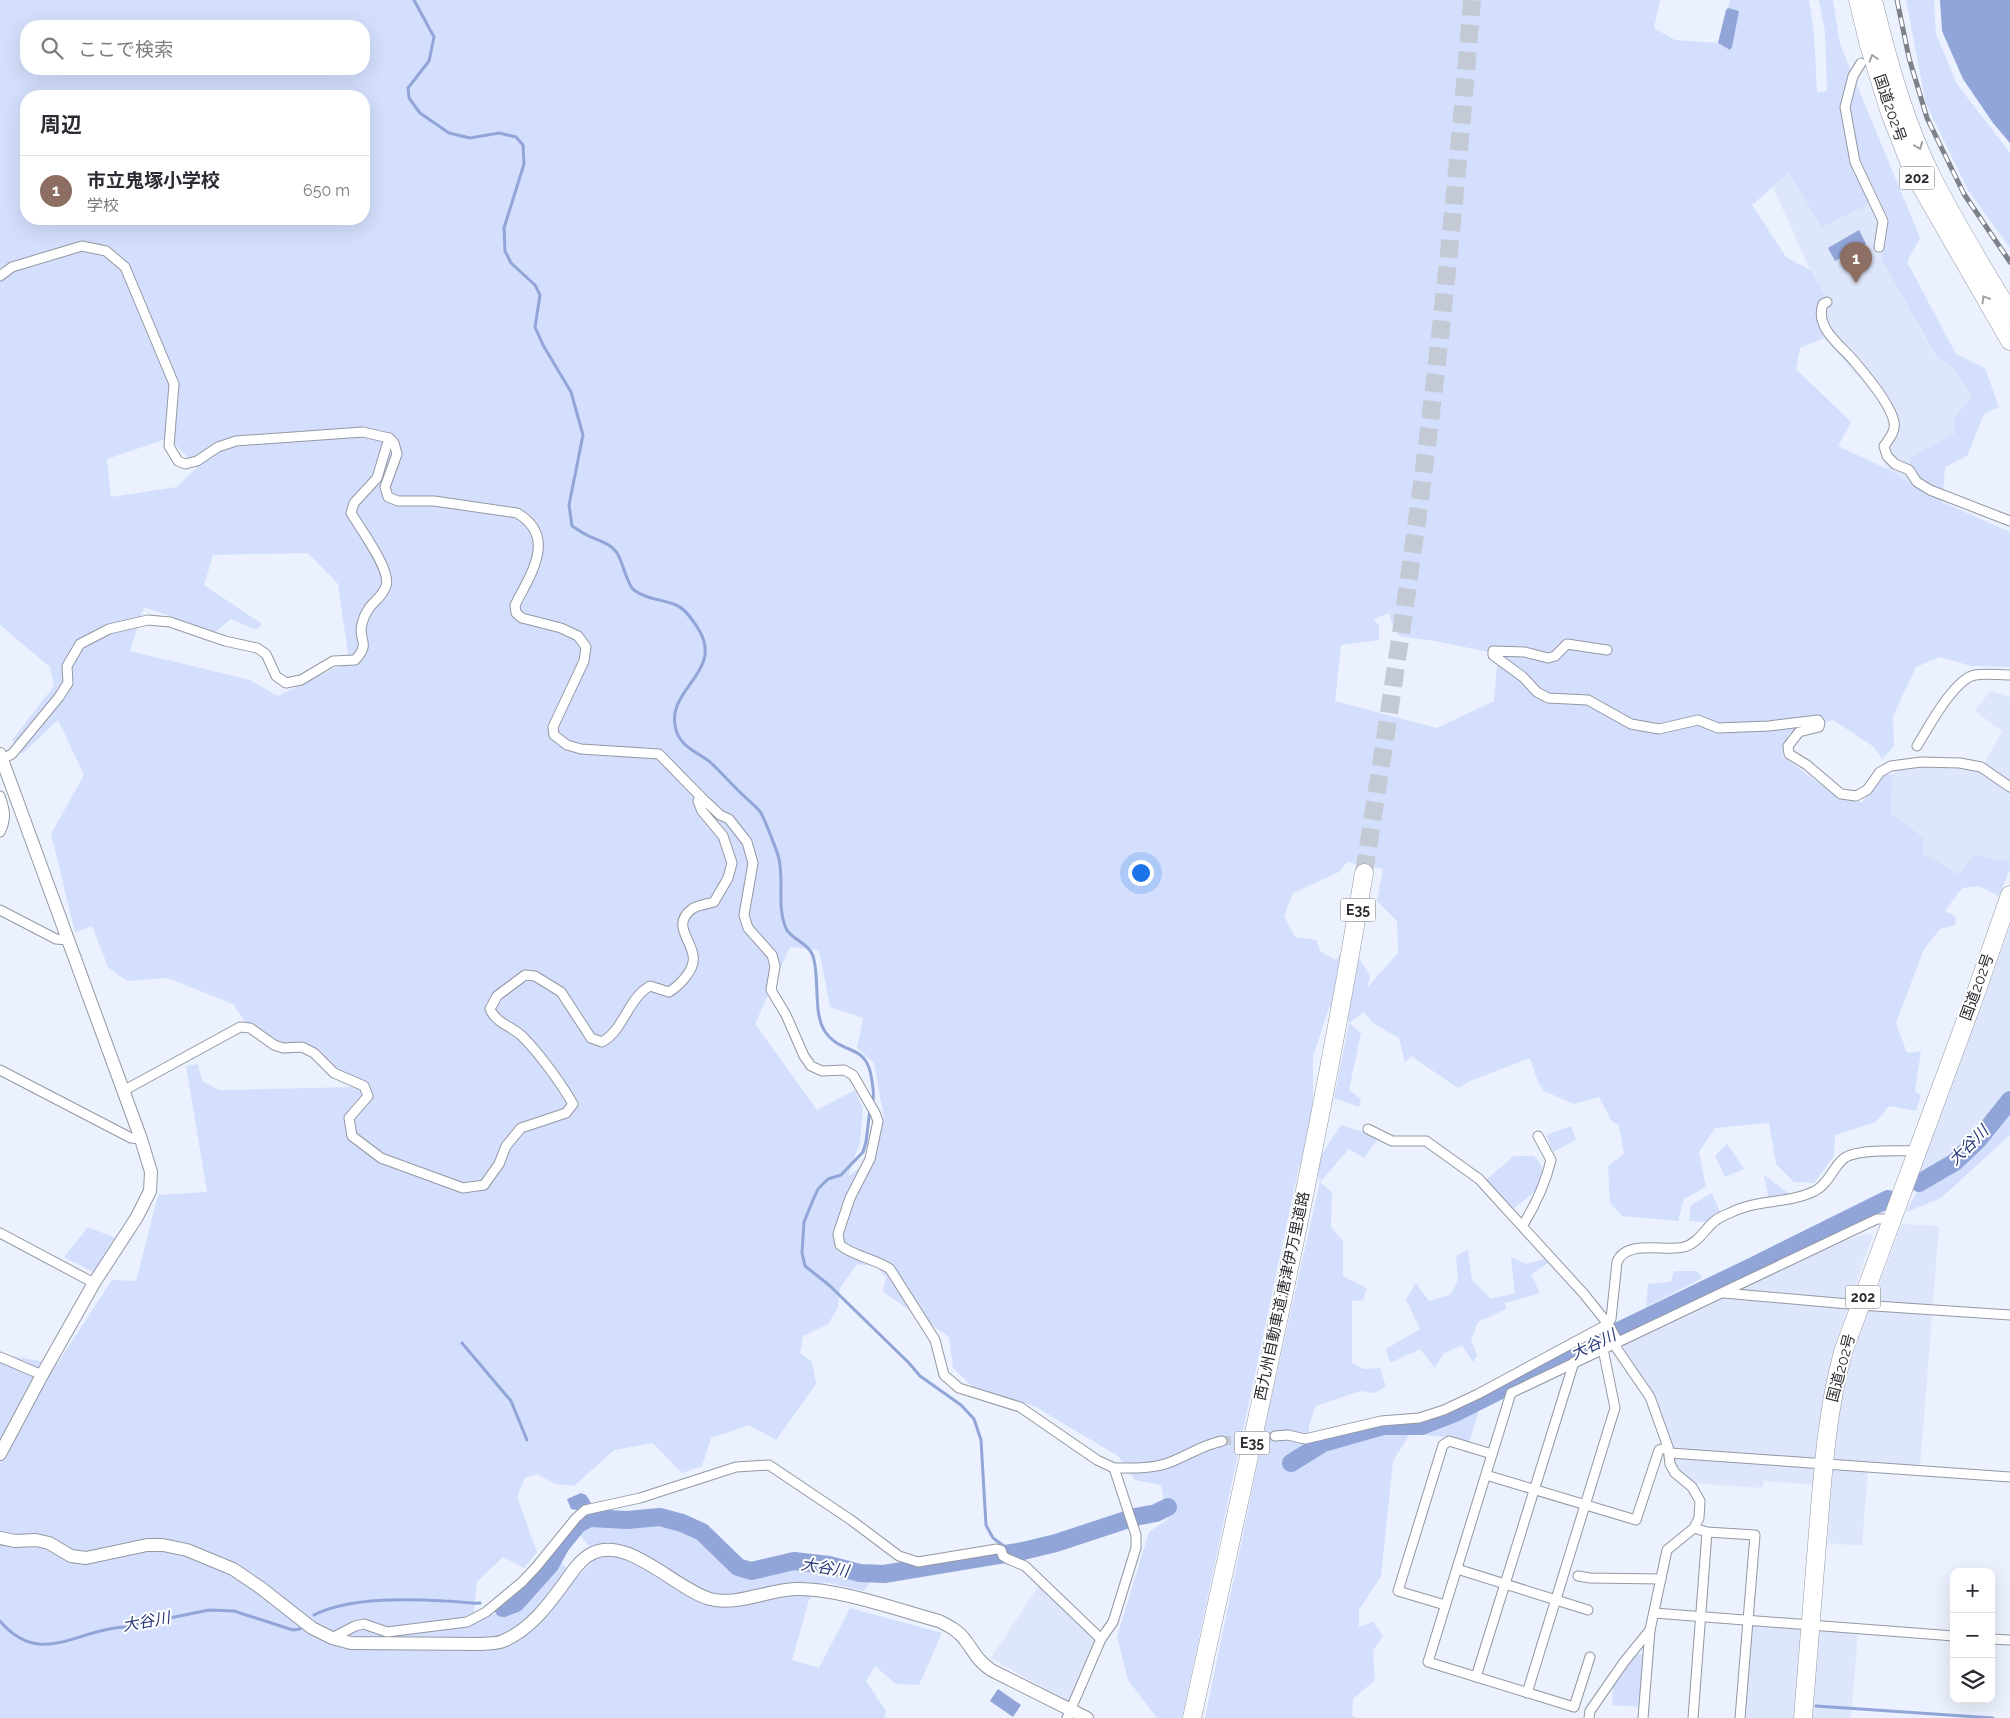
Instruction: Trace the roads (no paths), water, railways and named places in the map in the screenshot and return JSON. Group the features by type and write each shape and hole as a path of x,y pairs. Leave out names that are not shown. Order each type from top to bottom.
{"highway":[{"name":"国道202号","path":"1858,0 1887,104 1914,174 2010,341"},
{"name":"国道202号","path":"1873,0 1906,114 1933,179 2010,313"},
{"name":"西九州自動車道;唐津伊万里道路","path":"1192,1718 1309,1168 1352,948 1364,872"},
{"name":"国道202号","path":"1803,1718 1828,1416 1835,1382 1843,1352 1973,1001 2010,895"}],"street":[{"path":"1861,63 1853,76 1845,106 1855,162 1883,221 1879,247"},
{"path":"0,276 12,267 82,246 106,251 126,267 174,384 170,446 178,461 185,464 197,461 218,447 236,441 363,432 389,438 394,443 397,454 385,487 388,497 398,501 434,500 517,513 526,518 535,532 539,549 537,562 515,605 516,613 522,618 561,628 578,636 586,647 584,661 552,727 554,735 567,745 581,748 659,754 720,815 729,818 747,842 753,863 744,915 748,928 772,956 775,966 771,990 786,1015 804,1056 811,1066 822,1071 844,1070 853,1075 875,1113 878,1122 870,1160 850,1198 838,1234 840,1245 849,1252 879,1261 890,1269 935,1340 944,1375 958,1388 1020,1407 1097,1460 1114,1468 1141,1468 1167,1464 1206,1444 1222,1440"},
{"path":"1827,302 1823,304 1821,310 1827,332 1834,342 1853,360 1886,402 1895,422 1894,432 1884,446 1887,456 1895,464 1909,470 1917,482 1930,490 2010,521"},
{"path":"0,1454 94,1282 137,1217 150,1191 151,1172 141,1139 1,757 12,754 59,697 68,683 67,666 80,644 109,629 148,620 170,622 225,641 257,648 266,654 276,676 286,683 301,680 333,661 355,660 362,652 364,642 361,627 368,609 380,598 387,584 386,571 351,513 354,502 377,478 389,438"},
{"path":"1607,650 1567,644 1555,656 1548,658 1526,652 1493,651 1493,655 1523,677 1537,692 1548,698 1588,700 1631,724 1659,729 1698,720 1718,728 1769,726 1818,720 1820,723 1819,727 1799,732 1788,746 1789,754 1807,765 1841,794 1856,796 1867,790 1880,772 1891,766 1921,762 1960,763 1981,767 2010,787"},
{"path":"1917,746 1950,696 1964,679 1974,675 2010,675"},
{"path":"0,796 6,813 5,823 0,832"},
{"path":"123,1091 240,1026 250,1028 274,1045 283,1048 302,1047 314,1053 334,1073 364,1086 368,1096 349,1118 352,1136 381,1158 463,1188 484,1185 499,1164 506,1146 521,1128 566,1113 573,1104 564,1088 521,1035 494,1017 490,1009 497,996 525,975 535,976 561,992 591,1038 602,1042 611,1037 642,990 650,986 669,992 680,986 692,965 693,955 683,932 683,920 692,909 714,902 728,878 732,863 723,836 702,811 698,801 700,796"},
{"path":"0,910 56,939 68,940"},
{"path":"0,1070 131,1138 141,1139"},
{"path":"1368,1129 1392,1141 1426,1141 1479,1179 1523,1225 1584,1294 1609,1326 1616,1340 1617,1349 1650,1397 1669,1450 1670,1464 1675,1472 1692,1487 1700,1501 1699,1518 1694,1528 1667,1550 1650,1630 1643,1718"},
{"path":"1523,1225 1538,1202 1551,1160 1538,1136"},
{"path":"1275,1436 1288,1435 1304,1439 1381,1421 1419,1418 1444,1410 1609,1326 1618,1262 1620,1256 1626,1252 1645,1247 1684,1247 1702,1236 1716,1220 1739,1208 1815,1191 1826,1183 1842,1159 1852,1153 1916,1151"},
{"path":"1590,1657 1574,1707 1428,1662 1511,1393 1603,1349 1616,1340 1722,1293 1877,1219 1892,1218"},
{"path":"0,1233 94,1282"},
{"path":"1722,1293 2010,1315"},
{"path":"1527,1693 1615,1408 1603,1349"},
{"path":"0,1358 42,1375"},
{"path":"1476,1677 1574,1362"},
{"path":"1445,1605 1398,1591 1443,1445 1449,1441 1492,1454"},
{"path":"1486,1475 1636,1520 1659,1450 2010,1477"},
{"path":"332,1638 355,1626 364,1624 387,1632 467,1622 486,1612 522,1582 576,1518 585,1510 640,1498 736,1466 769,1465 851,1520 899,1556 918,1562 997,1549 1025,1566 1101,1639"},
{"path":"1069,1714 1101,1639 1113,1622 1136,1548 1136,1535 1114,1468"},
{"path":"1694,1528 1707,1532 1756,1535 1740,1718"},
{"path":"1693,1718 1707,1532"},
{"path":"0,1538 15,1541 36,1540 49,1543 71,1556 86,1558 147,1545 163,1545 187,1550 233,1569 312,1628 332,1638 350,1642 481,1644 502,1642 523,1630 549,1604 577,1566 591,1554 608,1548 628,1552 691,1591 710,1599 732,1601 796,1589 828,1592 939,1621 954,1629 965,1638 977,1659 991,1670 1069,1714 1087,1718"},
{"path":"1457,1569 1588,1610"},
{"path":"1578,1576 1590,1578 1661,1579"},
{"path":"1654,1613 1811,1627 1950,1636"},
{"path":"1589,1718 1590,1711 1624,1662 1650,1630"},
{"path":"1995,1639 2010,1640"}],"water":[{"path":"1940,0 2010,0 2010,143 1993,123 1963,79 1942,31"},
{"path":"1728,8 1739,11 1730,50 1718,43"},
{"path":"1859,230 1866,244 1835,261 1828,248"},
{"path":"581,1493 586,1495 591,1503 577,1510 571,1509 567,1499"},
{"path":"998,1689 1021,1705 1013,1717 990,1701"}],"waterway":[{"path":"414,0 434,37 429,61 408,88 409,98 420,113 449,133 470,138 499,133 516,137 523,145 524,164 504,228 505,251 511,263 535,285 540,295 535,327 543,345 571,392 583,435 569,505 572,526 614,549 634,590 649,598 680,607 699,630 705,645 704,659 699,671 677,705 674,718 677,733 683,743 710,762 761,813 779,859 781,910 785,926 790,934 811,951 813,956 819,1014 824,1030 831,1039 859,1054 865,1060 872,1081 874,1095 872,1103"},
{"name":"大谷川","path":"1919,1183 1955,1162 1978,1140 2010,1100"},
{"path":"870,1109 863,1152 841,1175 828,1179 818,1189 813,1200 804,1222 802,1253 805,1266 829,1285 920,1376 961,1405 974,1419 981,1440 986,1525 993,1538 1012,1552"},
{"name":"大谷川","path":"1291,1463 1323,1443 1383,1426 1422,1426 1455,1413 1888,1199"},
{"path":"462,1343 511,1401 527,1440"},
{"name":"大谷川","path":"503,1608 516,1603 550,1565 561,1545 578,1524 590,1518 627,1520 660,1517 682,1523 702,1532 738,1567 751,1571 794,1561 829,1565 860,1573 884,1574 1023,1551 1056,1543 1135,1517 1156,1513 1168,1507"},
{"name":"大谷川","path":"314,1615 344,1605 378,1600 480,1603"},
{"name":"大谷川","path":"0,1621 15,1635 30,1642 45,1644 60,1642 108,1629 209,1610 234,1611 293,1630 300,1629"},
{"path":"1816,1706 1993,1718"}],"tunnel":[{"path":"1364,873 1401,630 1431,412 1454,206 1472,0"},
{"path":"1222,1441 1275,1436"}],"railway":[{"path":"1897,0 1909,58 1927,118 1964,194 2010,262"}],"place":[{"name":"市立鬼塚小学校","path":"1856,283"}]}
